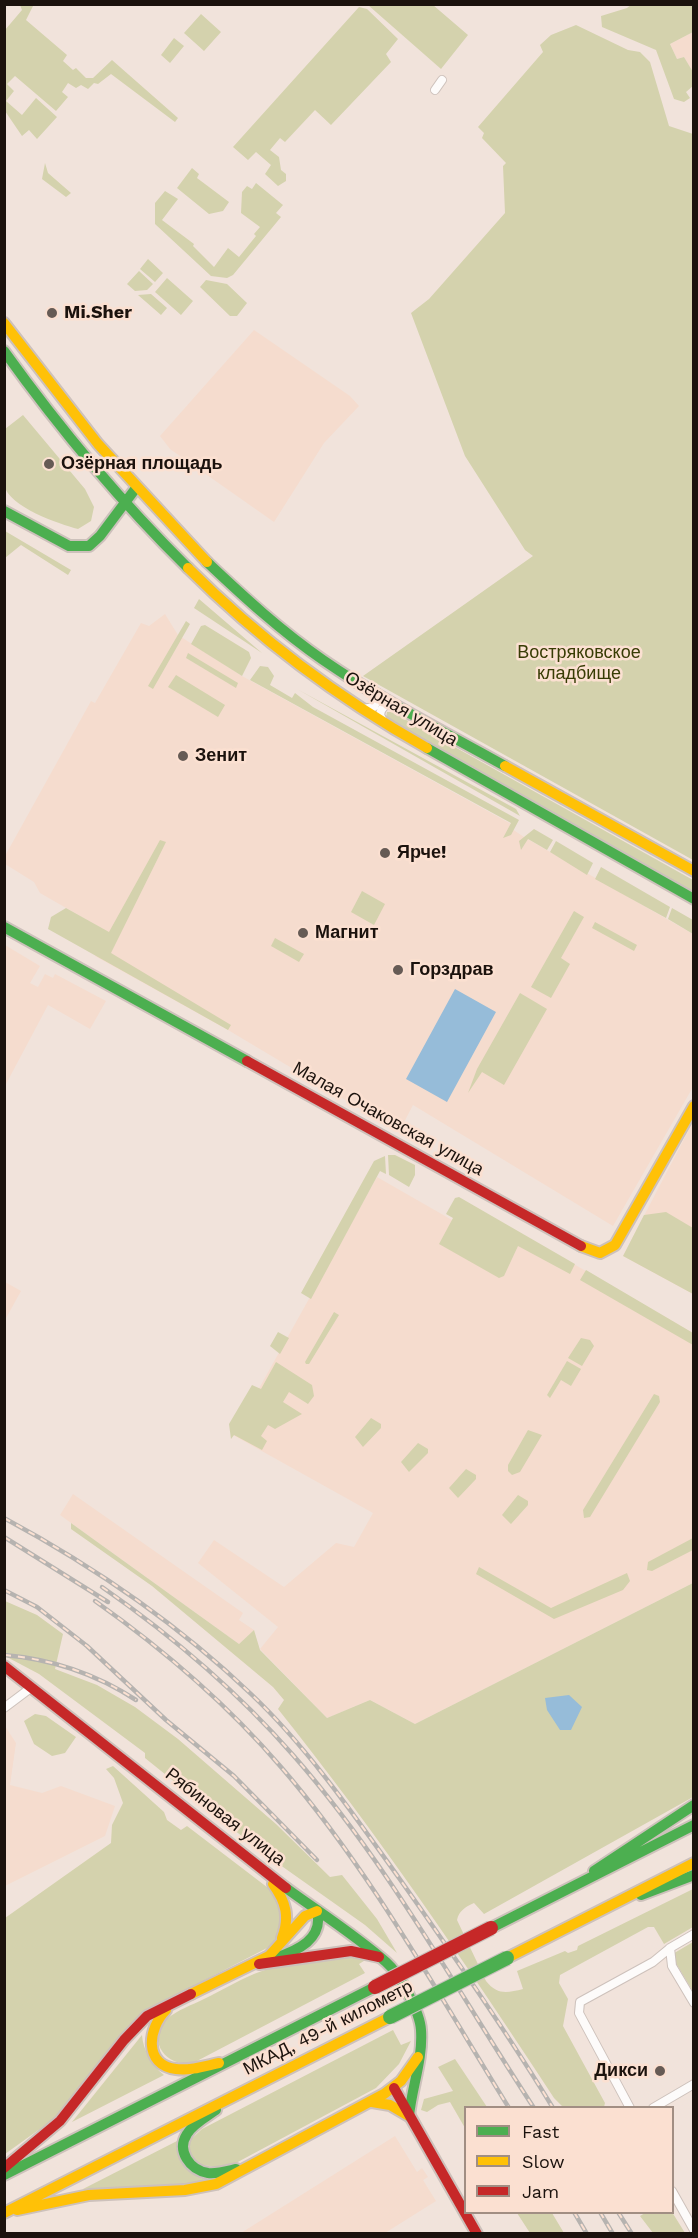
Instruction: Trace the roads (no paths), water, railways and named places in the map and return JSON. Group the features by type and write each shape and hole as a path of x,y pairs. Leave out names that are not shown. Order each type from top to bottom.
{"main road":[{"name":"Озёрная улица","path":"4,324 116,468 192,548 277,626 346,676 693,871"},
{"name":"Озёрная улица","path":"4,351 51,416 124,503 171,551 265,636 329,687 385,724 693,899"},
{"path":"4,511 69,546 79,548 89,546 100,536 124,503 139,491"},
{"name":"Малая Очаковская улица","path":"4,927 591,1252 612,1250 693,1106"},
{"name":"Рябиновая улица","path":"4,1666 266,1874 391,1966 413,2004 421,2024 421,2047 409,2116"},
{"path":"572,1886 654,1829 693,1806"},
{"name":"МКАД, 49-й километр","path":"4,2175 693,1825"},
{"name":"МКАД, 49-й километр","path":"4,2213 693,1863"},
{"path":"266,1874 287,1904 287,1923 278,1948"},
{"path":"612,1906 693,1875"},
{"path":"4,2168 60,2121 140,2023 157,2009 252,1966 289,1954 307,1943 320,1926 317,1911 304,1916 278,1948 252,1966"},
{"path":"252,1966 354,1951 383,1958"},
{"path":"179,2000 158,2016 152,2025 150,2041 157,2058 165,2066 175,2070 225,2062"},
{"path":"4,2213 89,2195 192,2189 223,2181 248,2165 394,2088 416,2062 421,2047"},
{"path":"394,2088 464,2211"},
{"path":"237,2094 189,2131 183,2142 183,2152 189,2163 206,2172 221,2173 248,2165"},
{"path":"369,2103 390,2105 409,2116"},
{"path":"465,2214 477,2234"}],"street":[{"path":"435,90 442,80"},
{"path":"361,708 368,710 374,707 377,697 373,691"},
{"path":"385,724 381,719 380,711 388,704 396,705"},
{"path":"4,1708 32,1688"},
{"path":"629,2106 579,2013 580,2002 653,1962 670,1947 693,1934"},
{"path":"670,1947 672,1966 693,2003"},
{"path":"656,2106 693,2084"},
{"path":"674,2195 693,2230"}],"water":[{"path":"455,989 496,1012 447,1102 406,1079"},
{"path":"569,1695 582,1707 571,1730 560,1730 547,1710 545,1698"}],"railway":[{"path":"4,1518 102,1576 164,1620 223,1668 272,1715 330,1783 382,1854 439,1934 552,2106"},
{"path":"4,1537 108,1602"},
{"path":"102,1587 153,1624 226,1686 293,1755 327,1796 390,1882 533,2106"},
{"path":"4,1590 37,1607 87,1646 166,1720 234,1776 317,1860"},
{"path":"95,1601 145,1638 216,1699 281,1767 313,1806 344,1847 401,1933 508,2106"},
{"path":"4,1655 39,1660 73,1669 136,1700"},
{"path":"575,2214 587,2234"},
{"path":"601,2214 613,2234"},
{"path":"619,2214 632,2234"}],"place":[{"name":"Mi.Sher","path":"52,313"},
{"name":"Озёрная площадь","path":"49,464"},
{"name":"Зенит","path":"183,756"},
{"name":"Ярче!","path":"385,853"},
{"name":"Магнит","path":"303,933"},
{"name":"Горздрав","path":"398,970"},
{"name":"Дикси","path":"660,2071"}],"park label":[{"name":"Востряковское кладбище","path":"579,663"}]}
